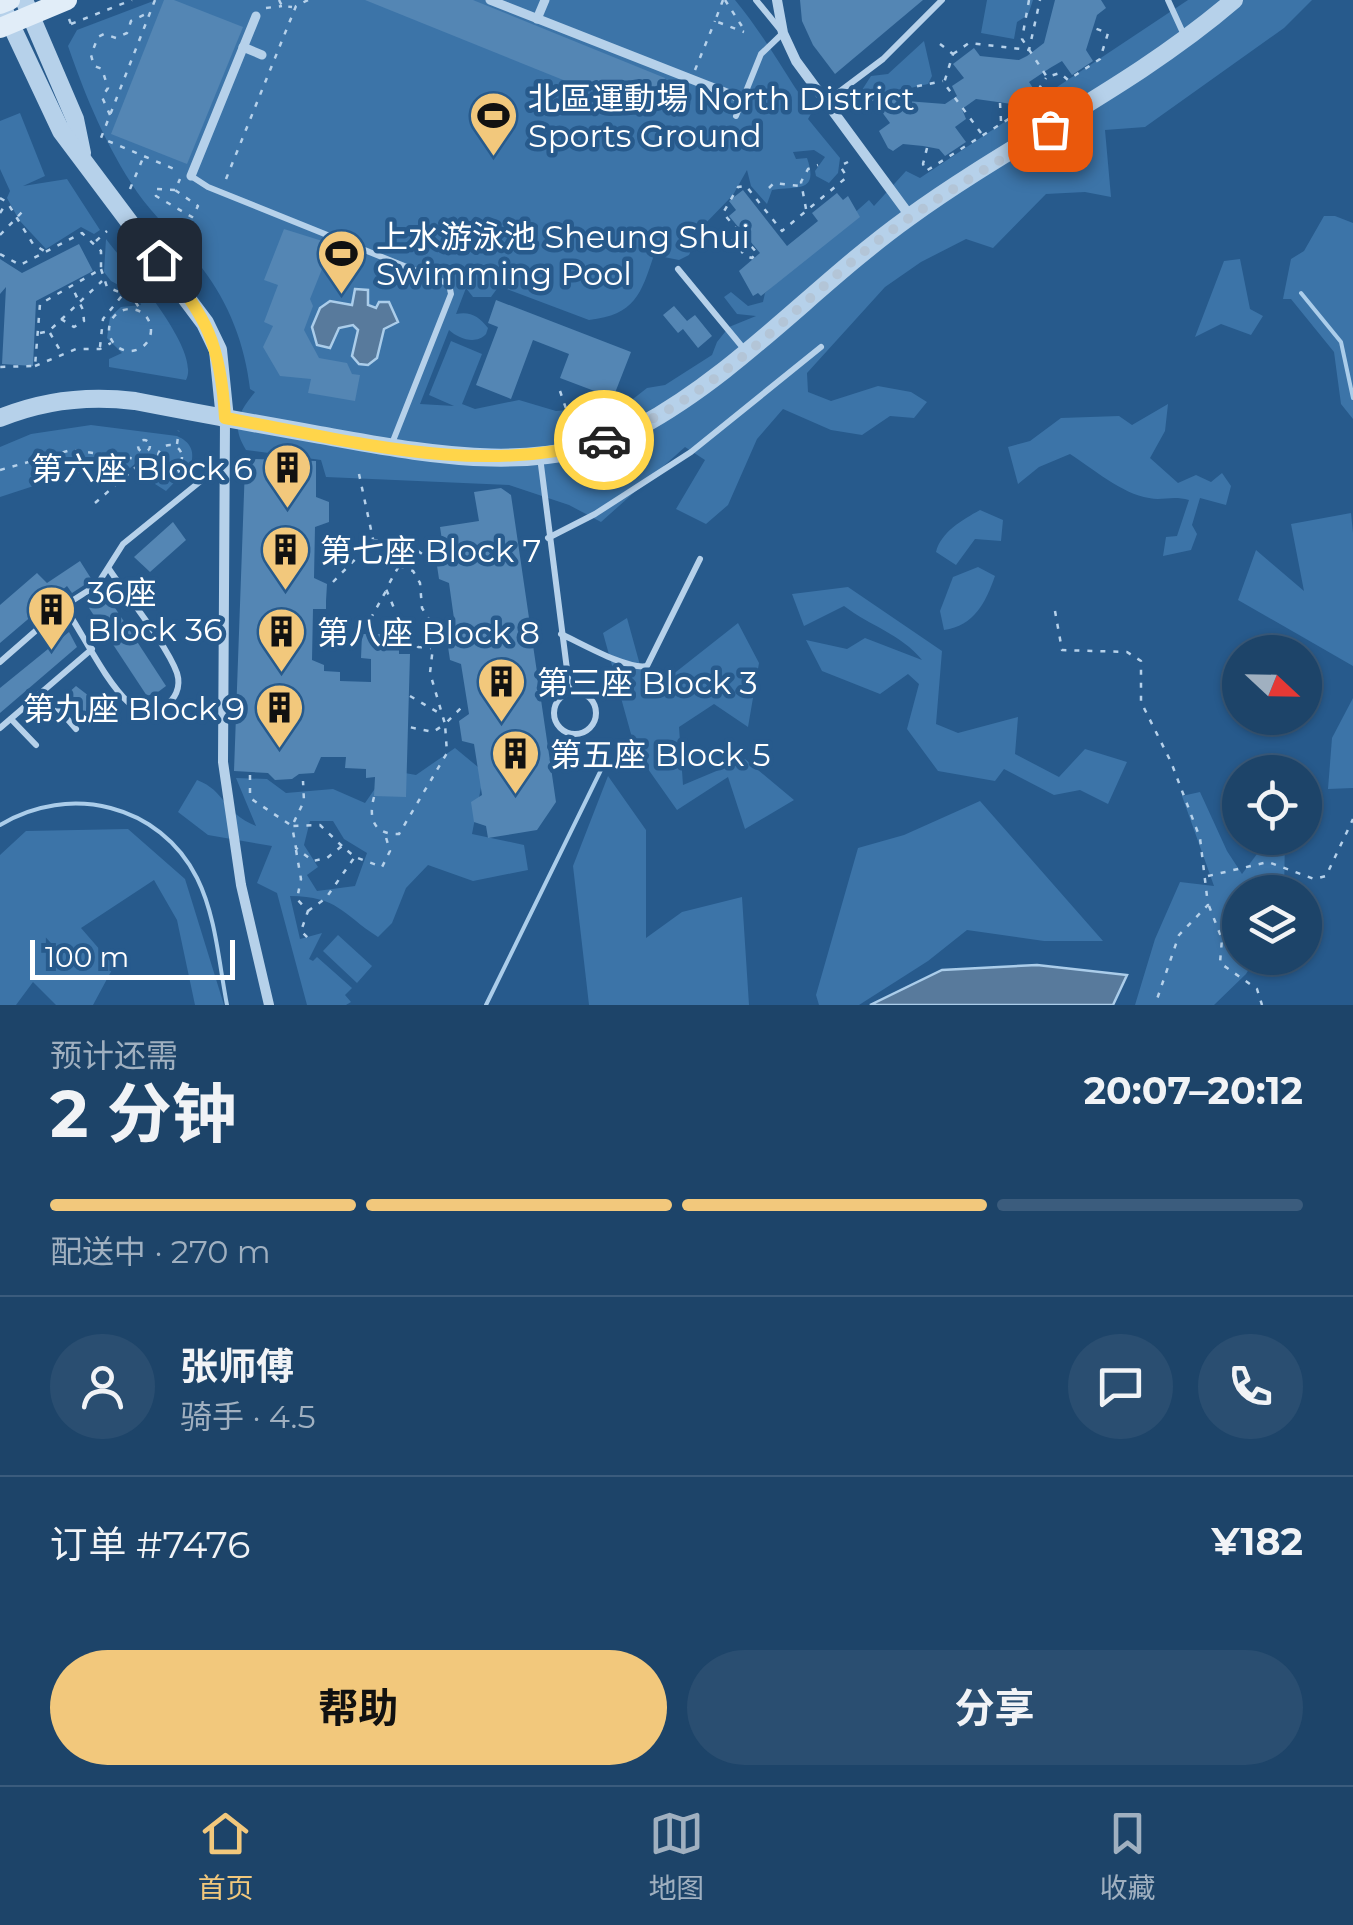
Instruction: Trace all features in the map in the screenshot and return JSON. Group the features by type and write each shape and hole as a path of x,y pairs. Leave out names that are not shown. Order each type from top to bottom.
{"main road":[{"path":"0,3 10,0"},
{"path":"5,26 28,8 68,9"}],"street":[{"path":"490,0 742,99"},
{"path":"523,14 528,0"},
{"path":"537,20 545,0"},
{"path":"777,0 783,33 796,60 910,216"},
{"path":"0,418 39,404 89,397 134,401 448,455 540,456 636,429 686,399 910,216 1186,40 1234,0"},
{"path":"0,3 5,26 62,131 205,322 218,350 225,418 223,762 241,885 269,1005"},
{"path":"28,8 75,119 82,154"},
{"path":"191,176 258,13"},
{"path":"243,47 262,55"}],"lane":[{"path":"736,116 761,54 783,33 756,0"},
{"path":"826,102 883,59 942,0"},
{"path":"1168,0 1186,40"},
{"path":"191,176 208,188 450,284 452,294 390,448"},
{"path":"678,269 746,351"},
{"path":"548,538 595,514 691,452 820,348"},
{"path":"540,456 570,693"},
{"path":"0,662 64,606 98,585 123,544 223,462"},
{"path":"561,634 625,663 646,666 700,559"},
{"path":"64,606 125,698 136,708 158,710 175,695 178,680 174,666 109,569"},
{"path":"0,728 92,649"},
{"path":"43,691 76,729"},
{"path":"570,693 586,695 596,712 592,726 576,735 564,732 554,717 558,702 570,693"},
{"path":"11,719 36,745"}],"path":[{"path":"68,9 72,27 132,0"},
{"path":"154,0 101,138 191,176"},
{"path":"280,0 282,6"},
{"path":"258,13 282,6 289,9 308,0"},
{"path":"691,78 715,20 724,0 745,26 744,32 715,20"},
{"path":"1029,0 1022,38 1047,77"},
{"path":"1030,50 1040,0"},
{"path":"226,179 296,6"},
{"path":"110,115 102,97 108,88 102,69 94,66 91,55 98,37 104,34 116,38 127,33 131,21 150,13"},
{"path":"927,148 923,164 926,171 1042,98 1040,87 1047,77 1060,73 1068,80 1100,59 1108,33 1094,28"},
{"path":"945,81 953,54 968,43 1030,50"},
{"path":"940,44 953,54"},
{"path":"852,94 879,101 899,90 945,81"},
{"path":"945,81 982,134"},
{"path":"1000,103 1002,122"},
{"path":"130,189 144,156"},
{"path":"722,235 728,236 748,258 757,253 723,213 738,187 746,186 782,231 847,177 840,166 848,162"},
{"path":"806,210 801,186 808,168 818,165"},
{"path":"175,190 180,179 191,176"},
{"path":"769,188 774,183 801,186"},
{"path":"155,188 175,190 198,206 192,217 156,196 155,188"},
{"path":"0,198 7,202 34,244 46,252"},
{"path":"0,213 7,202"},
{"path":"0,234 24,210"},
{"path":"95,242 108,231"},
{"path":"0,254 20,265 82,233 95,242 101,250 102,280 108,288 125,292 150,321 148,342 130,351 112,342"},
{"path":"36,366 40,304 101,270"},
{"path":"38,334 49,332 102,280"},
{"path":"61,318 74,328 85,317 71,286"},
{"path":"100,349 103,318 125,292"},
{"path":"112,342 109,328 114,315 126,308 140,311"},
{"path":"49,332 62,354"},
{"path":"0,367 36,366 62,354 100,349 112,342"},
{"path":"560,391 573,430"},
{"path":"176,467 182,457 176,446 178,431"},
{"path":"160,451 169,445 176,446"},
{"path":"150,448 160,451"},
{"path":"0,470 71,450 176,467"},
{"path":"160,451 160,462"},
{"path":"95,503 143,462"},
{"path":"176,467 182,476"},
{"path":"359,474 373,541"},
{"path":"333,582 373,541 382,540 395,555 399,566 372,616 371,632"},
{"path":"395,555 418,550 432,561"},
{"path":"374,797 370,812 376,829 398,834 448,753 445,724 430,673 435,629 422,608 420,583 413,570 399,566"},
{"path":"386,590 402,627 418,647 431,648"},
{"path":"1055,612 1062,650 1127,652 1141,660 1141,702 1200,838 1208,905 1222,939 1220,963 1257,989 1262,1005"},
{"path":"410,696 440,713"},
{"path":"410,727 434,732 464,705"},
{"path":"250,775 250,798 292,826 320,826 355,857 382,866 390,851 385,834"},
{"path":"303,781 304,801 292,826 300,879 297,900 308,912"},
{"path":"1206,877 1268,862 1314,879 1326,876 1353,819"},
{"path":"296,848 314,860 326,858 342,846"},
{"path":"311,941 301,931 308,912 326,898 355,857"},
{"path":"1155,1005 1179,935 1208,905"}],"shaded area":[{"path":"156,0 735,0 808,104 812,112 808,119 840,158 838,173 829,183 816,176 815,171 825,157 814,150 793,152 796,159 807,158 810,178 803,186 772,190 767,204 751,186 747,170 733,195 701,228 689,255 679,260 654,255 640,291 617,313 589,320 499,286 491,297 473,297 466,288 456,314 478,318 488,328 486,334 468,340 449,330 420,404 454,406 429,395 451,341 482,354 462,404 475,409 519,400 556,411 613,406 633,399 647,388 665,385 712,355 729,327 756,316 737,314 724,297 731,292 748,306 763,302 765,293 869,200 874,206 906,171 920,178 1188,0 1312,0 1284,28 1145,127 1105,130 1111,197 1085,192 1046,194 993,248 966,239 921,262 885,287 807,373 808,392 831,401 878,386 911,392 927,402 914,418 890,416 862,435 831,430 783,409 757,439 728,505 706,524 676,509 705,460 685,447 601,522 569,505 509,485 326,477 321,460 246,450 238,420 255,392 250,389 240,341 228,310 212,281 126,175 98,121 68,46 77,30"},
{"path":"987,0 1033,0 1028,15 1017,22 1014,39 981,33"},
{"path":"924,41 932,76 928,84 875,96 862,90 871,76 888,74"},
{"path":"20,113 45,176 23,186 67,179 100,230 94,234 81,227 46,249 19,220 7,198 10,191 0,169 0,121"},
{"path":"1324,216 1353,223 1353,419 1341,404 1334,352 1291,299 1283,299 1291,259 1304,251"},
{"path":"106,239 173,329 188,366 186,380 109,367 109,359 122,353 107,338 110,317 121,307 141,305 139,296 111,281 104,272"},
{"path":"1240,259 1250,309 1263,316 1251,335 1221,324 1195,337 1224,261"},
{"path":"355,289 368,290 368,305 376,308 379,302 389,302 398,322 384,329 377,358 368,365 359,364 352,356 358,330 353,325 339,328 330,348 317,345 312,327 320,308 330,301 352,305"},
{"path":"1168,404 1165,431 1150,458 1178,483 1196,475 1211,482 1222,473 1231,486 1226,505 1200,498 1192,525 1197,534 1191,550 1163,556 1166,537 1177,536 1189,500 1139,496 1070,454 1039,467 1018,484 1008,447 1030,441 1061,418 1119,416 1132,425"},
{"path":"91,425 177,436 190,447 191,465 166,491 141,475 135,464 120,476 98,458 75,476 63,463 48,474 49,481 0,497 0,447 31,434"},
{"path":"980,510 1003,520 1001,541 975,539 956,565 936,552 947,533"},
{"path":"1351,513 1353,666 1322,648 1322,635 1299,635 1238,600 1256,550 1304,591 1291,524"},
{"path":"978,567 995,576 983,603 963,624 944,630 940,611 953,577"},
{"path":"848,587 942,651 936,724 958,733 1018,717 1015,754 1059,777 1085,749 1127,762 1108,804 1080,790 1054,795 1004,769 995,781 938,771 907,729 919,684 908,674 880,694 822,671 806,640 847,649 865,638 922,660 905,643 844,606 804,626 792,594"},
{"path":"627,618 648,694 738,623 759,663 748,727 714,704 679,727 683,785 745,759 794,800 745,829 728,777 677,810 636,752 603,633"},
{"path":"1353,698 1353,788 1328,789 1332,738"},
{"path":"455,748 484,772 472,834 524,845 528,870 473,881 428,865 406,888 392,923 378,937 330,903 290,896 300,939 322,933 309,959 317,957 352,988 345,995 351,1002 346,1005 307,1005 277,893 257,883 272,846 208,835 178,812 197,780 256,826 236,778 267,779 286,793 333,789 365,803 388,770 416,775","holes":["310,821 333,821 344,839 367,853 355,886 317,891 307,875 318,867 304,845"]},
{"path":"608,776 646,830 646,938 682,912 742,897 749,1005 589,1005 573,866"},
{"path":"1200,792 1222,840 1222,855 1230,855 1242,874 1256,855 1285,855 1284,875 1222,875 1222,975 1245,975 1214,1005 1135,1005 1155,939 1180,882 1214,886 1182,796"},
{"path":"980,801 1103,941 1044,941 967,930 928,961 859,1005 819,1005 816,995 858,848 904,835"},
{"path":"128,829 185,879 224,1005 195,1005 177,920 154,880 81,928 114,966 93,1005 56,1005 33,982 16,1005 0,1005 0,855 26,831"},
{"path":"338,935 372,966 357,983 323,951"},
{"path":"1037,965 1127,975 1113,1005 870,1005 942,970"}],"building":[{"path":"164,0 174,0 243,27 187,164 111,134"},
{"path":"365,0 473,0 665,78 650,115"},
{"path":"800,0 923,0 835,74 813,45 802,21"},
{"path":"1055,0 1101,0 1106,8 1097,15 1086,50 1093,61 1072,75 1062,61 1029,82 1039,97 1018,112 1012,104 976,99 962,109 966,119 955,127 966,142 945,156 939,149 923,146 903,144 893,151 888,148 879,131 890,123 879,108 900,93 906,101 945,104 957,96 952,86 964,78 953,64 974,48 980,56 1019,60 1027,56 1044,43"},
{"path":"743,190 787,246 818,221 812,213 837,193 843,200 848,196 860,217 761,296 753,296 739,271 760,253 729,216 736,210 729,201"},
{"path":"284,229 332,244 310,299 313,306 304,330 319,358 347,363 352,374 360,375 355,401 308,393 311,379 280,376 263,347 273,326 264,322 278,285 264,280"},
{"path":"79,244 93,271 36,301 33,366 2,364 6,287 0,294 0,259 22,273"},
{"path":"496,300 631,352 613,398 560,378 569,354 533,340 511,399 476,385 498,327 488,323"},
{"path":"674,306 687,321 695,315 712,336 698,348 683,329 678,333 663,315"},
{"path":"250,459 316,461 316,497 329,502 329,522 315,527 314,578 327,584 326,609 313,609 312,660 324,665 324,671 340,672 340,681 371,682 371,659 361,658 362,634 380,634 379,646 399,647 399,654 410,654 406,797 374,796 375,777 366,778 366,769 345,768 346,757 321,757 314,773 292,779 275,780 268,773 234,771 245,466"},
{"path":"501,488 511,495 556,802 537,830 488,838 486,826 474,822 471,802 482,795 474,744 462,741 459,721 469,714 461,664 450,660 447,640 456,633 449,583 439,579 436,559 444,553 440,527 479,521 474,492"},
{"path":"173,522 186,540 150,572 134,557"},
{"path":"80,561 92,580 72,593 67,586 0,643 0,605 37,573 47,583"},
{"path":"106,594 166,686 158,692 147,696 89,608"},
{"path":"69,632 77,647 0,713 0,688"},
{"path":"76,686 98,703 95,705 104,714 95,723 66,695"}],"waterway":[{"path":"1301,293 1341,342 1353,398"},
{"path":"486,1005 601,770"},
{"path":"0,825 27,812 83,804 137,818 160,833 181,853 203,893 213,924 227,1005"}],"way so far":[{"path":"604,440 636,429 686,399 910,216 1050,129"}],"place":[{"name":"北區運動場 North District Sports Ground","path":"493,158"},
{"name":"上水游泳池 Sheung Shui Swimming Pool","path":"341,296"},
{"name":"第六座 Block 6","path":"288,510"},
{"name":"第七座 Block 7","path":"285,592"},
{"name":"36座 Block 36","path":"52,652"},
{"name":"第八座 Block 8","path":"282,674"},
{"name":"第三座 Block 3","path":"502,724"},
{"name":"第九座 Block 9","path":"280,750"},
{"name":"第五座 Block 5","path":"515,796"}],"route":[{"path":"159,260 205,322 218,350 225,418 448,455 540,456 604,440"}]}
